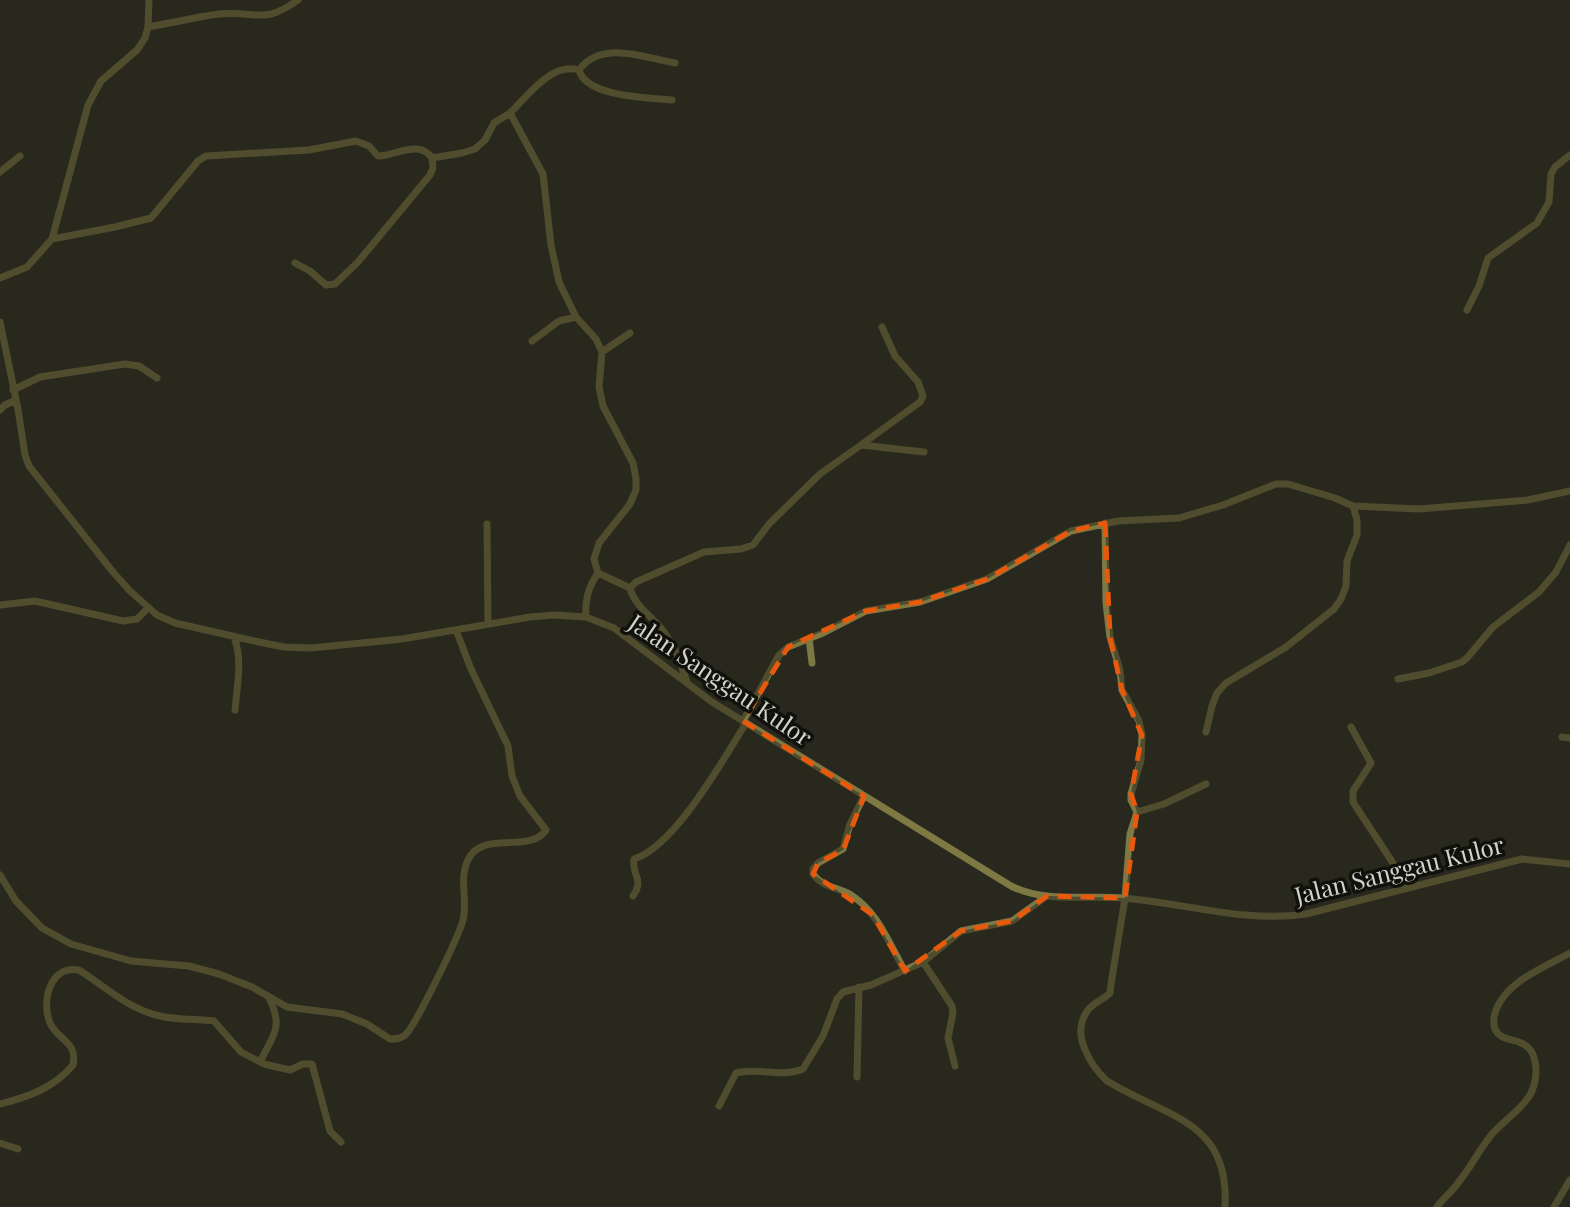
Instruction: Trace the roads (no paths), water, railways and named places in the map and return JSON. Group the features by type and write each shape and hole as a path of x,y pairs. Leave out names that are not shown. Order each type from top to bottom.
{"street":[{"path":"0,278 27,267 52,239 75,147 95,89 137,50 145,38 149,0"},
{"path":"148,27 218,14 268,16 298,0"},
{"path":"579,70 587,62 615,51 675,64"},
{"path":"432,158 475,149 485,140 494,123 510,113 555,72 564,68 579,70"},
{"path":"579,70 582,78 596,88 672,100"},
{"path":"510,113 543,174 555,269 576,317 596,339 602,352 599,387 603,406 633,463 636,479 636,490 630,504 598,543 595,551 598,573 586,599 586,617"},
{"path":"52,239 116,228 151,218 198,161 212,154 309,150 356,141 369,146 378,156 415,149 426,152 432,158 433,168 430,175 364,256 338,282 326,285 310,271 295,263"},
{"path":"1467,310 1479,286 1488,258 1537,223 1549,202 1551,174 1555,167 1570,155"},
{"path":"0,172 20,156"},
{"path":"532,341 559,320 576,317"},
{"name":"Jalan Sanggau Kulor","path":"0,322 29,466 113,572 148,608 174,623 284,647 311,648 402,639 554,615 586,617 614,628 687,683 745,722 1028,894 1125,898 1250,916 1280,917 1306,914 1522,859 1570,864"},
{"path":"630,588 636,582 704,552 741,549 753,545 769,524 834,463 920,402 923,396 918,382 895,356 882,327"},
{"path":"602,352 630,333"},
{"path":"13,390 40,377 125,364 139,366 157,378"},
{"path":"0,410 16,400"},
{"path":"861,445 924,452"},
{"path":"633,896 639,881 634,859 646,856 652,850 682,818 711,778 745,722 782,651 866,611 920,602 987,579 1072,531 1105,523 1179,518 1223,505 1276,484 1288,484 1353,506 1419,509 1528,500 1570,492"},
{"path":"1206,732 1217,693 1226,683 1286,647 1334,609 1341,600 1346,586 1347,561 1357,535 1353,506"},
{"path":"1105,523 1106,603 1110,637 1120,670 1122,690 1139,721 1142,735 1141,761 1131,794 1137,812 1130,834 1125,898 1110,993 1086,1012 1082,1032 1083,1047 1096,1070 1107,1081 1198,1130 1210,1142 1223,1166 1225,1207"},
{"path":"487,524 488,624"},
{"path":"1398,679 1429,673 1462,662 1493,627 1539,592 1556,572 1570,545"},
{"path":"598,573 630,588 635,599 665,633 680,661 687,683"},
{"path":"0,605 35,601 123,621 137,619 148,608"},
{"path":"0,875 16,901 42,928 55,937 131,961 197,968 239,981 295,1009 342,1014 367,1024 390,1039 402,1037 407,1034 416,1018 459,930 465,906 463,874 468,858 481,846 522,841 545,832 545,826 520,796 512,776 508,746 471,670 456,630"},
{"path":"234,637 239,660 235,710"},
{"path":"810,638 812,663"},
{"path":"1351,727 1371,763 1353,791 1353,802 1408,886"},
{"path":"1137,812 1164,804 1206,784"},
{"path":"864,796 850,824 843,849 818,863 813,874 827,886 851,895 873,915 905,971"},
{"path":"719,1106 736,1073 742,1071 780,1074 803,1069 843,992 905,971 923,962 961,931 1012,921 1048,896"},
{"path":"1437,1207 1456,1186 1493,1133 1523,1105 1532,1090 1535,1072 1533,1053 1526,1045 1502,1037 1497,1032 1494,1027 1498,1006 1505,995 1522,980 1570,953"},
{"path":"923,962 952,1006 948,1038 955,1066"},
{"path":"0,1104 32,1095 61,1080 73,1065 71,1047 67,1040 53,1029 48,1016 51,985 58,974 65,970 79,970 121,1000 141,1010 162,1017 214,1021 241,1052 263,1055 290,1070 303,1064 312,1064 315,1067 330,1131 341,1142"},
{"path":"858,1077 859,988"},
{"path":"263,1055 277,1024 277,1016 268,996"},
{"path":"0,1143 18,1150"},
{"path":"1554,1207 1570,1180"}]}
